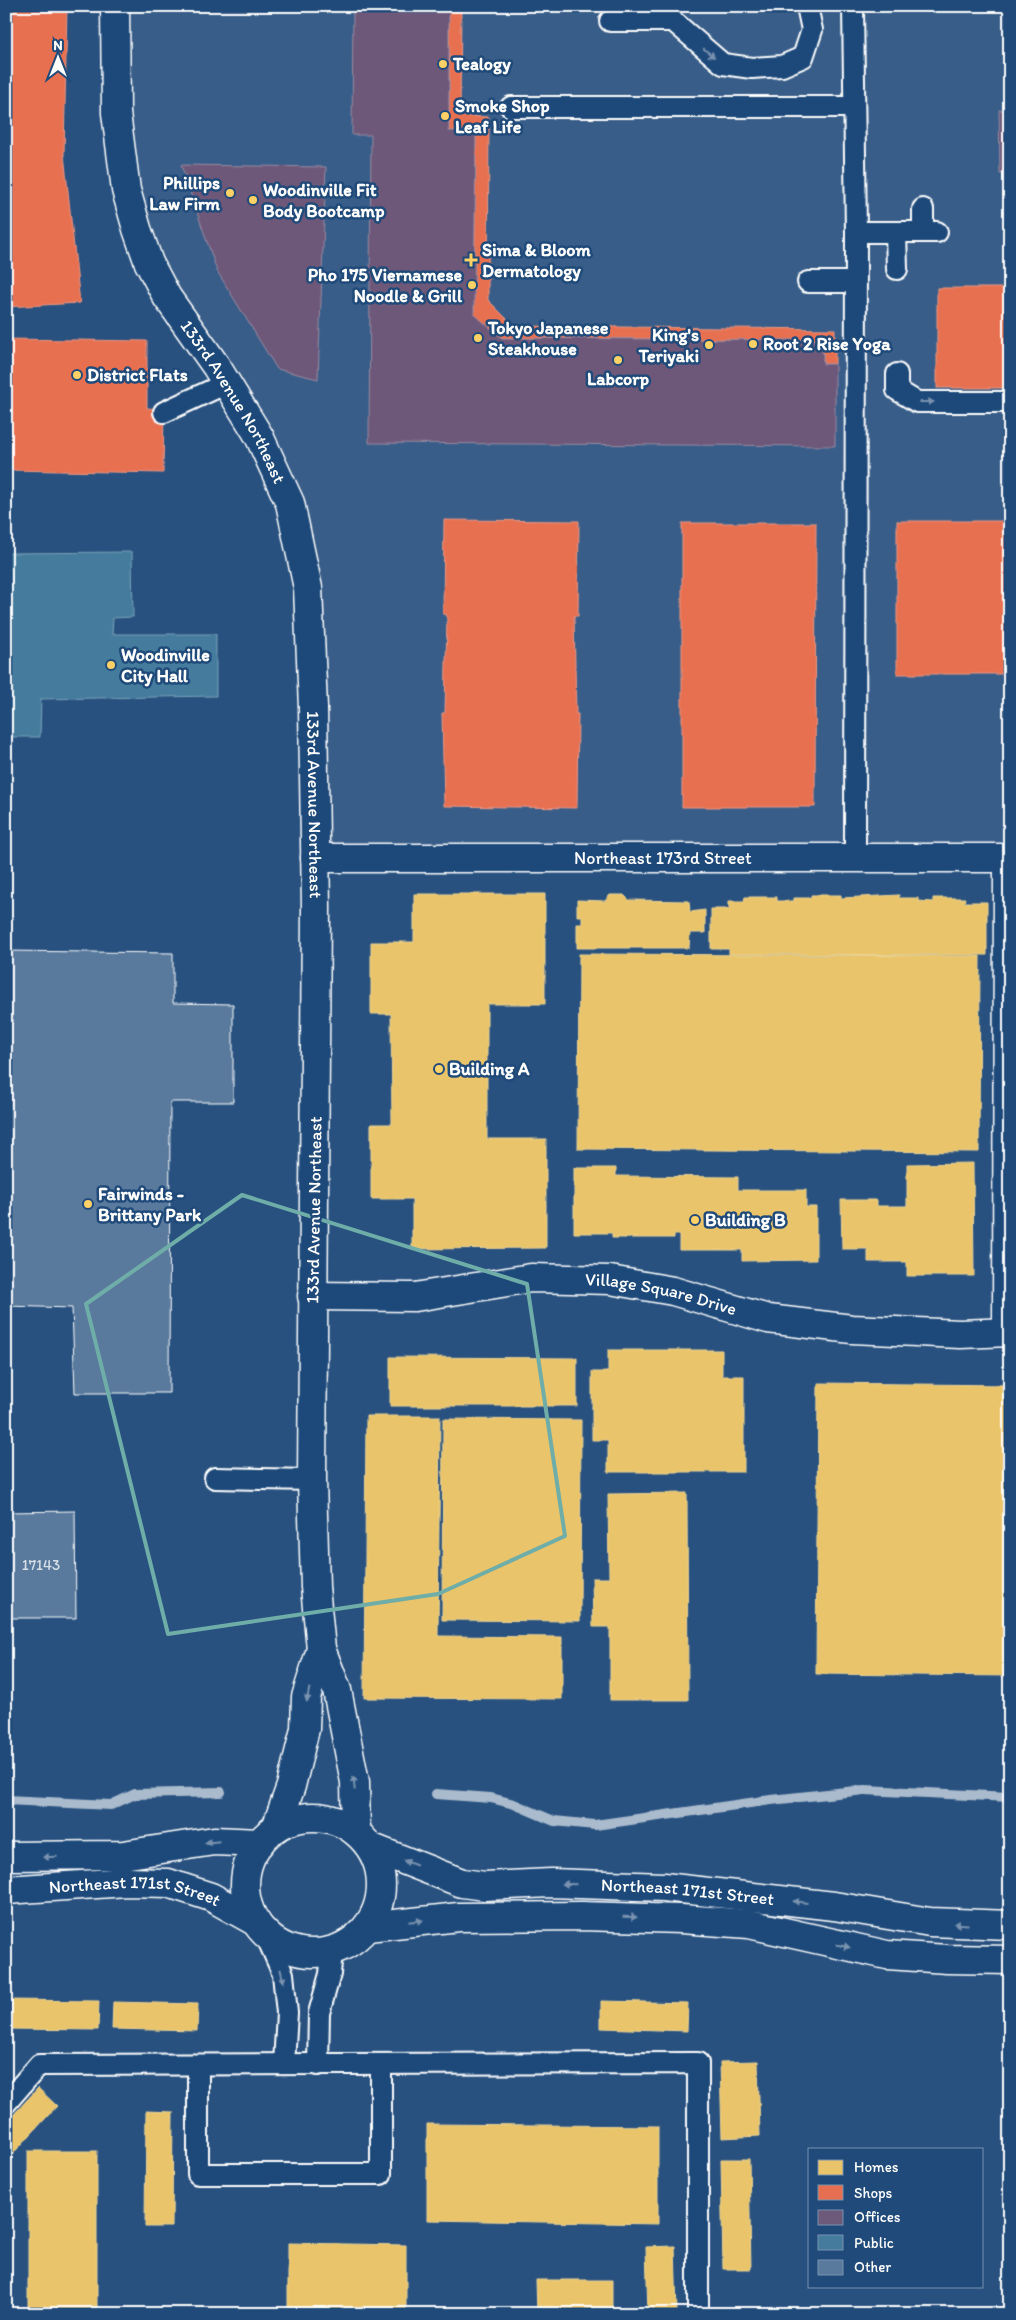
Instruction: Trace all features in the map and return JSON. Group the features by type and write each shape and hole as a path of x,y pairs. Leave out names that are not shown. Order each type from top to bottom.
{"street":[{"name":"133rd Avenue Northeast","path":"115,6 116,113 126,190 137,229 149,263 167,297 227,383 259,436 290,503 300,544 309,608 316,858 312,1296 312,1480 316,1587 321,1649 337,1690 355,1782 363,1839"},
{"name":"Northeast 173rd Street","path":"316,858 1009,858"},
{"path":"1008,1332 1009,858"},
{"name":"Village Square Drive","path":"312,1296 415,1297 531,1278 610,1280 674,1291 768,1319 852,1329 960,1334 1008,1332"},
{"name":"133rd Avenue Northeast","path":"268,1835 291,1786 305,1729 306,1697 321,1649"},
{"path":"316,1817 337,1821 363,1839 379,1866 382,1887 377,1908 367,1927 352,1941 332,1950 311,1953 295,1950 280,1944 260,1926 248,1902 245,1882 250,1861 268,1835 295,1819 316,1817"},
{"name":"Northeast 171st Street","path":"6,1856 123,1855 268,1835"},
{"name":"Northeast 171st Street","path":"363,1839 462,1883 486,1886 551,1883 664,1887 834,1906 930,1922 1010,1925"},
{"name":"Northeast 171st Street","path":"6,1890 127,1882 168,1883 210,1897 260,1926"},
{"name":"Northeast 171st Street","path":"367,1927 459,1917 582,1916 681,1919 749,1924 887,1955 947,1959 1010,1960"}],"lane":[{"path":"610,22 673,21 723,64 752,68 782,66 803,58 812,30 808,6"},
{"path":"853,6 856,232 855,858"},
{"path":"511,107 854,107"},
{"path":"856,232 930,232 923,209"},
{"path":"896,232 897,269"},
{"path":"808,282 855,282"},
{"path":"897,374 897,390 917,402 1010,402"},
{"path":"164,412 227,383"},
{"path":"215,1478 312,1480"},
{"path":"260,1926 283,1974 287,2013 284,2064"},
{"path":"318,2065 319,2013 330,1974 332,1950"},
{"path":"6,2103 39,2065 698,2063 698,2314"},
{"path":"198,2065 198,2174 381,2174 381,2064"}],"highlighted area":[{"path":"242,1195 527,1284 565,1536 438,1594 168,1634 86,1304"}],"shaded area":[{"path":"116,6 1010,6 1010,858 315,858 290,503 149,263"}],"building: Homes":[{"name":"Building A","path":"414,894 545,894 545,1004 487,1004 487,1139 546,1139 546,1248 412,1249 412,1199 371,1199 371,1124 392,1124 391,1014 371,1014 371,942 414,942"},
{"path":"610,895 624,895 629,900 689,901 690,912 705,910 705,933 690,933 689,948 577,948 577,924 582,924 582,916 577,916 577,900 605,901"},
{"path":"811,895 841,895 841,898 899,895 899,898 918,898 918,901 933,902 933,898 965,898 964,902 987,902 987,955 729,954 729,949 711,949 711,909 729,909 729,901 744,901 745,897 777,897 777,901 794,901 794,898 811,898"},
{"path":"579,954 980,956 979,1152 578,1149"},
{"path":"973,1163 974,1276 907,1276 907,1262 868,1262 868,1249 842,1249 841,1200 877,1200 877,1206 907,1206 907,1164"},
{"name":"Building B","path":"574,1168 616,1168 616,1176 738,1177 738,1190 806,1190 806,1207 816,1207 816,1260 742,1261 742,1250 679,1250 679,1235 674,1235 674,1238 612,1238 612,1233 574,1233"},
{"path":"608,1350 722,1350 722,1376 744,1376 744,1472 608,1472 608,1440 592,1440 592,1372 608,1372"},
{"path":"390,1357 577,1358 577,1406 390,1406"},
{"path":"818,1383 1010,1385 1010,1676 816,1674"},
{"path":"366,1416 440,1416 438,1636 562,1637 562,1699 364,1698"},
{"path":"443,1419 581,1420 580,1621 442,1620"},
{"path":"687,1493 688,1700 610,1700 610,1627 593,1627 592,1578 609,1578 608,1494"},
{"path":"6,2000 99,2001 98,2030 6,2029"},
{"path":"601,2001 688,2003 687,2031 601,2028"},
{"path":"113,2002 198,2004 197,2031 112,2029"},
{"path":"758,2061 760,2136 722,2138 720,2062"},
{"path":"38,2088 57,2106 8,2159 6,2157 6,2123"},
{"path":"146,2111 173,2112 172,2227 145,2227"},
{"path":"427,2124 658,2126 658,2224 427,2220"},
{"path":"28,2151 97,2151 97,2314 28,2314"},
{"path":"721,2159 749,2159 751,2269 723,2269"},
{"path":"288,2243 406,2245 406,2314 288,2314"},
{"path":"675,2246 677,2314 648,2314 646,2247"},
{"path":"536,2280 612,2280 612,2314 537,2314"}],"building: Shops":[{"path":"6,6 67,6 64,154 80,303 6,307"},
{"path":"449,6 461,6 460,116 489,117 488,300 514,326 835,329 835,364 823,364 823,340 502,338 474,314 476,131 449,131"},
{"path":"937,288 1010,288 1010,388 937,388"},
{"name":"District Flats","path":"6,339 147,341 147,408 164,409 163,473 6,470"},
{"path":"444,520 579,521 578,616 574,616 576,714 578,714 577,808 444,806 442,713 445,713 447,615 443,614"},
{"path":"897,521 1010,521 1010,674 897,674"},
{"path":"682,523 816,523 815,807 682,807"}],"building: Offices":[{"path":"353,6 449,6 449,131 476,131 474,314 502,338 823,340 823,364 835,364 835,446 369,443 371,135 352,135"},
{"path":"999,110 1010,110 1010,174 1000,174"},
{"path":"181,165 326,167 318,379 277,369 217,271"}],"building: Public":[{"name":"Woodinville City Hall","path":"132,552 133,617 113,618 112,634 216,634 216,696 41,699 40,737 6,737 6,553"}],"building: Other":[{"name":"Fairwinds - Brittany Park","path":"6,951 173,953 173,1003 233,1004 233,1102 170,1102 169,1393 75,1393 72,1308 6,1306"},
{"path":"75,1511 76,1618 6,1618 6,1512"}],"waterway":[{"path":"436,1794 491,1798 514,1804 554,1821 595,1825 771,1800 865,1790 1010,1797"},
{"path":"6,1800 111,1805 135,1794 221,1792"}],"place":[{"name":"Tealogy","path":"443,64"},
{"name":"Smoke Shop Leaf Life","path":"445,116"},
{"name":"Phillips Law Firm","path":"230,193"},
{"name":"Woodinville Fit Body Bootcamp","path":"253,200"},
{"name":"Sima & Bloom Dermatology","path":"471,260"},
{"name":"Pho 175 Viernamese Noodle & Grill","path":"472,285"},
{"name":"Tokyo Japanese Steakhouse","path":"478,338"},
{"name":"Root 2 Rise Yoga","path":"753,344"},
{"name":"King's Teriyaki","path":"709,345"},
{"name":"Labcorp","path":"618,360"},
{"name":"District Flats","path":"77,375"},
{"name":"Woodinville City Hall","path":"111,665"},
{"name":"Building A","path":"439,1069"},
{"name":"Fairwinds - Brittany Park","path":"88,1204"},
{"name":"Building B","path":"695,1220"}]}
